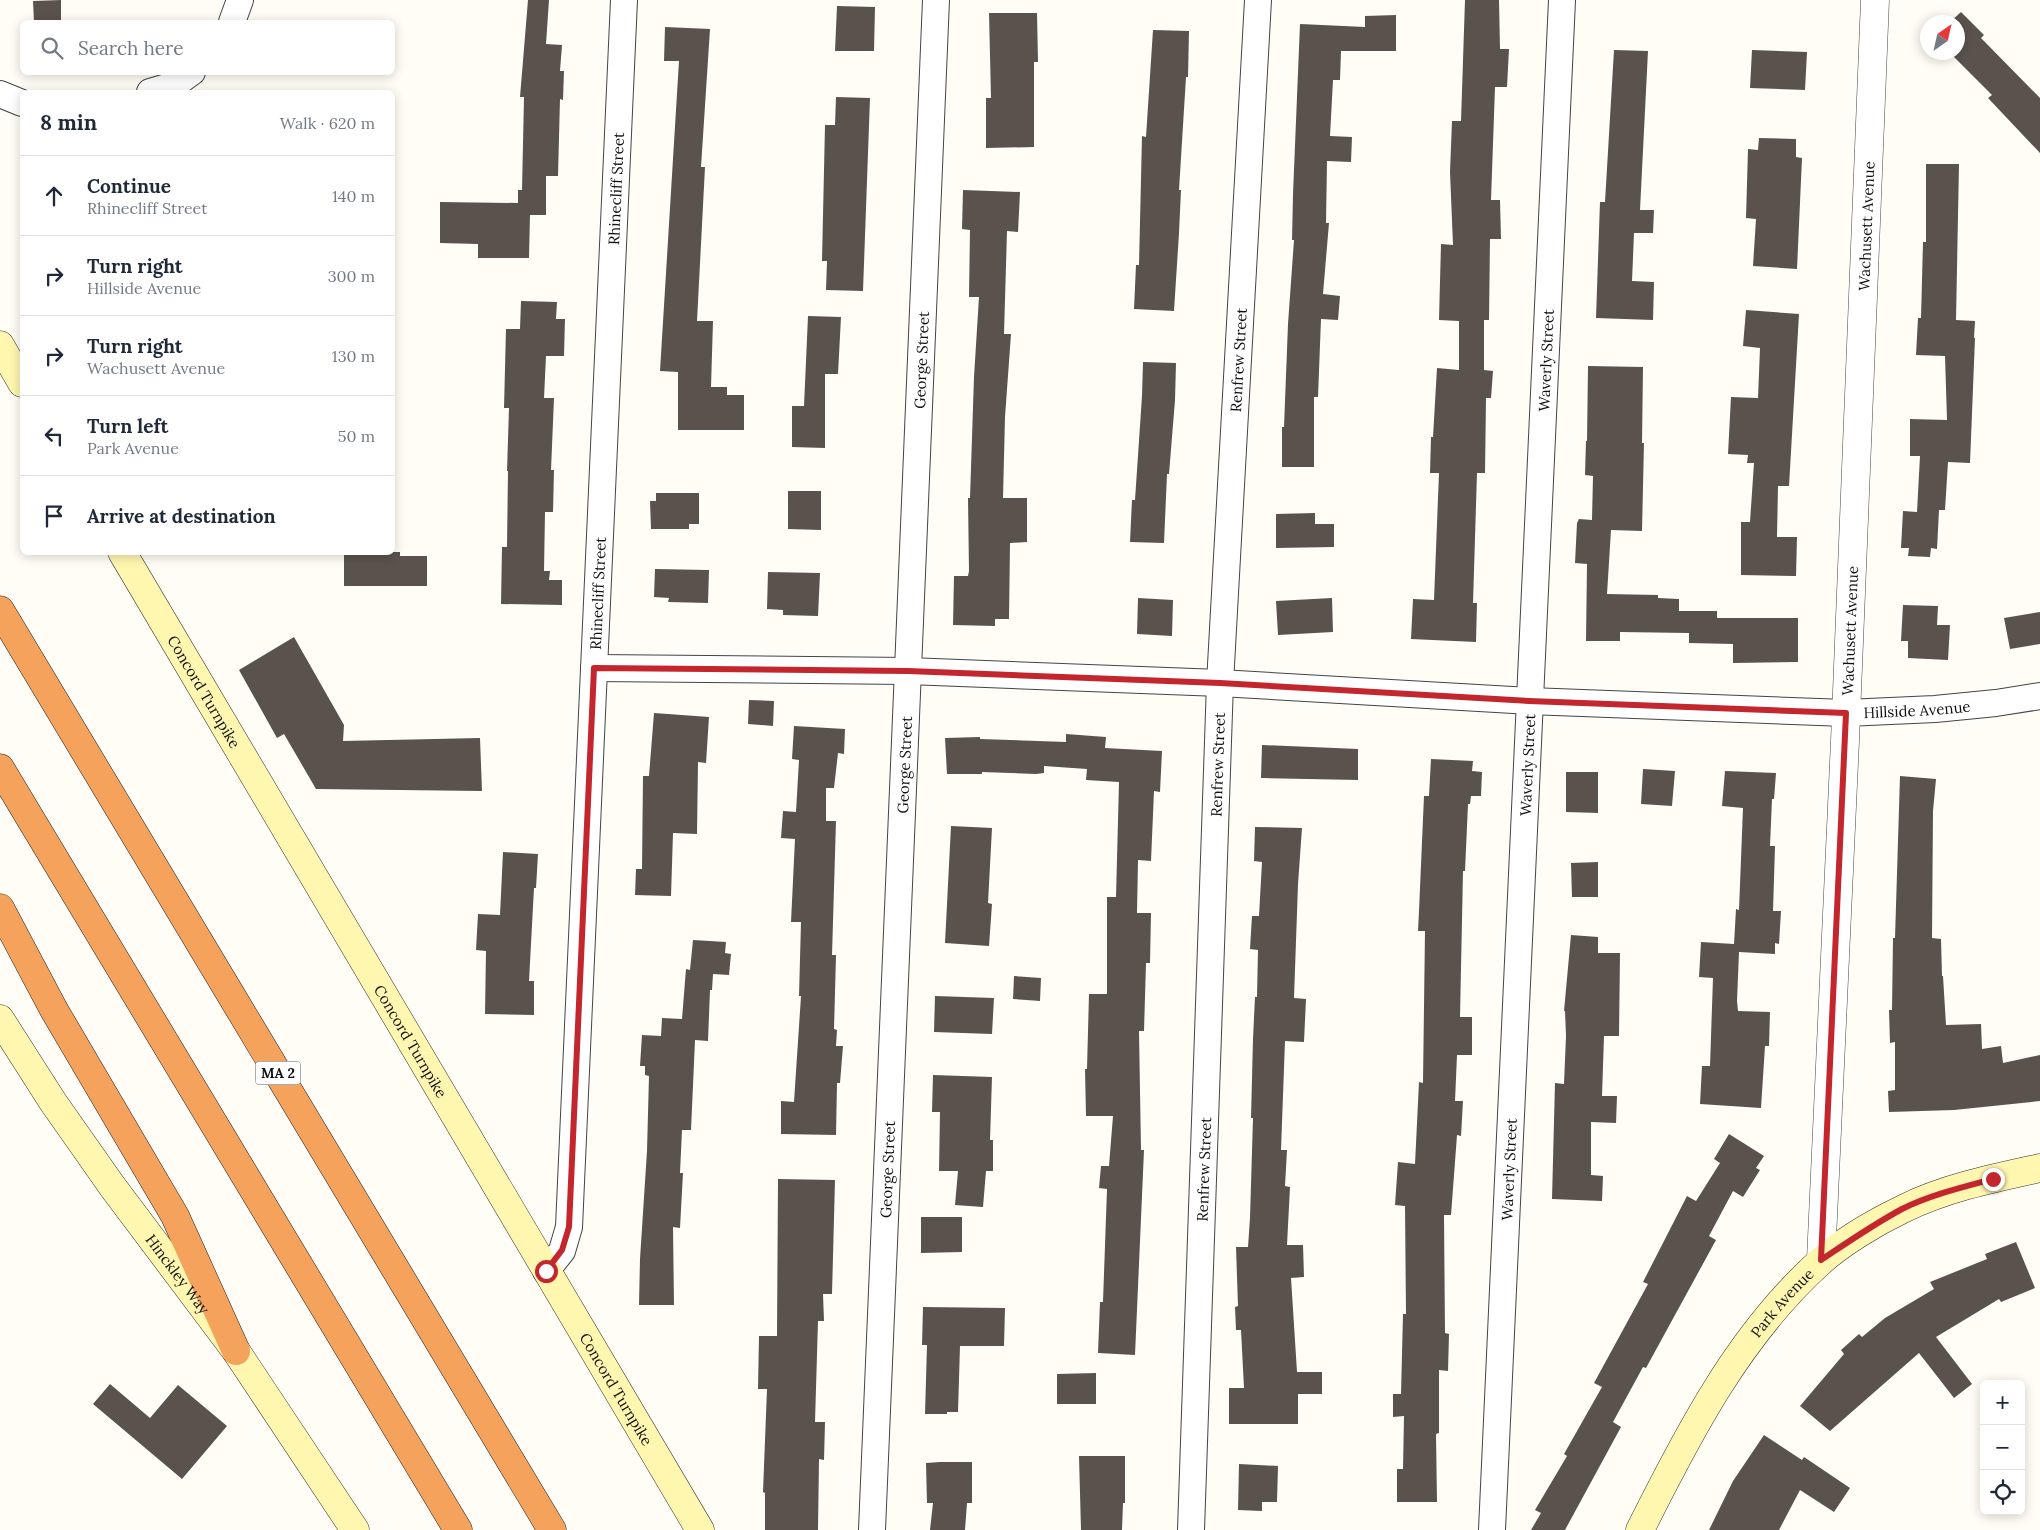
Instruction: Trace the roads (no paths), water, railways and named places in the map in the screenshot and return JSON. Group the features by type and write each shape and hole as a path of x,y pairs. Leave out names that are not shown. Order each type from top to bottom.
{"highway":[{"name":"MA 2","path":"1,611 552,1530"},
{"path":"0,768 458,1530"},
{"path":"0,908 54,1010 175,1216 236,1350"}],"main road":[{"path":"0,345 20,380"},
{"name":"Concord Turnpike","path":"124,555 700,1530"},
{"name":"Hinckley Way","path":"0,1019 53,1102 107,1179 236,1350 355,1530"},
{"name":"Park Avenue","path":"1640,1530 1682,1445 1714,1392 1783,1298 1821,1260 1864,1231 1920,1201 1972,1184 2040,1168"}],"street":[{"path":"233,20 240,0"},
{"name":"Rhinecliff Street","path":"546,1271 562,1250 569,1227 624,0"},
{"name":"George Street","path":"872,1530 936,0"},
{"name":"Renfrew Street","path":"1191,1530 1220,683 1258,0"},
{"name":"Waverly Street","path":"1492,1530 1562,0"},
{"name":"Wachusett Avenue","path":"1821,1260 1846,713 1875,0"},
{"path":"157,90 174,85 188,75"},
{"path":"0,94 20,102"},
{"name":"Hillside Avenue","path":"594,668 908,671 1220,683 1529,701 1846,713 1936,709 2040,696"}]}
